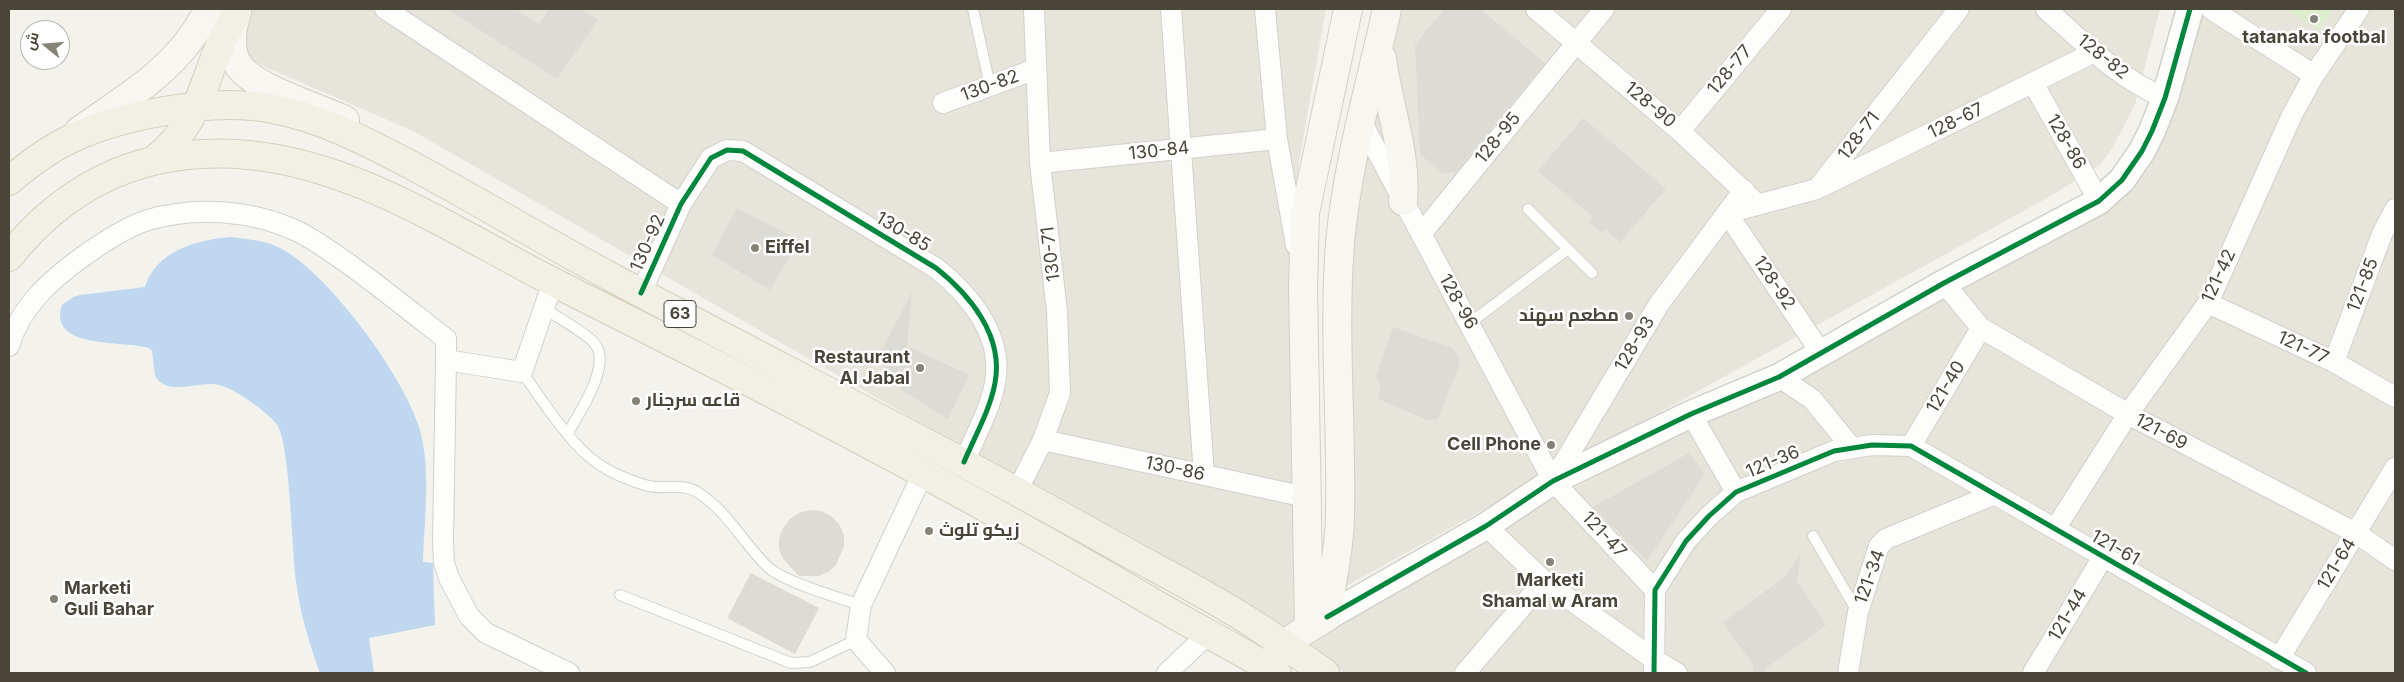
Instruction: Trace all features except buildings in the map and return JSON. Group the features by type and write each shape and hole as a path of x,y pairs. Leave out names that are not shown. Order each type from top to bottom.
{"main road":[{"path":"60,144 149,81 190,38 210,9"},
{"path":"1318,622 1306,497 1303,287 1305,213 1328,112 1348,9"},
{"path":"1272,670 1284,644 1318,622 1339,540 1340,242 1347,188 1387,9"},
{"path":"154,160 181,135 198,106 221,43 238,12"},
{"path":"238,12 232,33 233,51 238,65 247,75 382,138 409,154 450,185"},
{"path":"1381,38 1384,75 1403,156 1405,178 1403,201"},
{"name":"63","path":"9,181 60,144 95,130 144,116 198,106 264,107 320,122 379,148 450,185 567,254 641,294 1018,491 1205,595 1284,644 1325,673"},
{"path":"1328,112 1362,123"},
{"name":"63","path":"9,257 34,227 56,207 86,186 125,169 154,160 221,153 302,163 328,171 402,203 553,282 715,363 1094,568 1207,635 1272,670"},
{"path":"1305,397 1338,396"}],"street":[{"name":"130-71","path":"1018,491 1043,440 1060,393 1057,311 1040,163 1034,9"},
{"path":"1171,9 1204,475"},
{"path":"1265,9 1277,138 1303,287"},
{"name":"128-90","path":"1536,9 1680,131 1759,206"},
{"name":"128-95","path":"1421,234 1604,9"},
{"name":"128-77","path":"1680,131 1781,9"},
{"name":"128-71","path":"1817,189 1959,9"},
{"name":"128-82","path":"2047,9 2095,52 2133,82 2165,98"},
{"path":"1318,622 1486,526 1553,481 1692,414 1779,377 1944,283 2100,200 2117,185 2132,166 2152,131 2165,98 2190,9"},
{"path":"2211,9 2314,75"},
{"name":"121-42","path":"2055,529 2128,414 2208,303 2271,158 2314,75 2359,9"},
{"name":"130-92","path":"388,10 681,204 641,294"},
{"name":"128-67","path":"1817,189 2095,52"},
{"name":"130-82","path":"943,103 1036,68"},
{"name":"128-86","path":"2033,83 2100,200"},
{"name":"128-96","path":"1362,123 1553,481"},
{"name":"130-84","path":"1040,163 1277,138"},
{"name":"130-85","path":"681,204 711,158 727,150 744,151 936,268 958,285 975,306 987,329 996,358 995,382 986,412 964,462"},
{"path":"1727,213 1817,189"},
{"name":"128-93","path":"1553,481 1659,304 1744,190"},
{"name":"121-85","path":"2334,362 2389,237 2395,209"},
{"path":"9,346 12,335 33,301 61,273 122,232 147,221 183,214 220,212 260,217 302,233 383,289 446,339 443,543 444,563 449,578 469,616 486,633 569,673"},
{"name":"128-92","path":"1727,213 1821,352"},
{"path":"446,360 522,372 553,282"},
{"name":"121-69","path":"1944,283 1981,328 2128,414 2356,534 2395,560"},
{"name":"121-77","path":"2208,303 2334,362 2395,397"},
{"name":"121-40","path":"1910,446 1981,328"},
{"path":"1779,377 1812,399 1852,448"},
{"path":"1692,414 1736,492"},
{"name":"130-86","path":"1043,440 1306,497"},
{"name":"121-36","path":"1655,590 1686,541 1709,516 1736,492 1834,451 1872,445 1910,446"},
{"name":"121-61","path":"1910,446 2306,673"},
{"name":"121-64","path":"2279,659 2395,468"},
{"path":"885,673 856,640 861,605 923,474"},
{"name":"121-47","path":"1553,481 1655,590"},
{"name":"121-34","path":"1848,673 1858,612 1874,557 1886,539 1995,494"},
{"path":"1486,526 1544,581 1655,667 1677,673"},
{"name":"121-44","path":"2033,673 2103,556"},
{"path":"1465,673 1544,581"},
{"path":"1655,590 1655,667"},
{"path":"1167,673 1207,635"}],"lane":[{"path":"973,9 990,86"},
{"path":"1528,209 1592,274"},
{"path":"1470,323 1568,249"},
{"path":"544,308 595,343 600,353 596,380 568,433"},
{"path":"522,372 587,455 606,468 632,481 648,486 682,486 695,490 720,508 749,547 771,570 800,584 861,605"},
{"path":"1813,536 1858,612"},
{"path":"620,595 790,663 810,662 856,640"}],"shaded area":[{"path":"240,9 1326,9 1299,162 1299,616 1284,632 413,131 254,62 245,50"},
{"path":"1389,9 2160,9 2135,104 2113,147 2100,165 2054,194 1339,590 1349,396 1353,209"},
{"path":"2199,9 2395,9 2395,673 1344,673 1302,642 1499,527 2103,211 2126,195 2153,150"}],"green space":[{"name":"tatanaka footbal","path":"2285,9 2333,9 2319,30"}],"water":[{"path":"230,237 260,241 278,247 297,259 319,278 363,329 383,358 413,412 421,434 426,465 423,562 433,563 435,625 369,638 374,673 320,673 305,628 300,605 287,472 281,433 276,423 249,401 226,387 211,384 184,387 168,386 155,376 152,351 149,348 106,343 76,336 66,330 60,319 62,305 73,297 145,287 150,275 158,264 168,256 204,241"}],"cycle path":[{"path":"1327,617 1486,526 1553,481 1691,414 1779,377 1944,283 2099,201 2122,180 2142,151 2152,131 2165,98 2190,9"},
{"path":"641,293 681,204 711,158 727,150 743,151 936,268 961,291 982,318 994,349 995,383 990,403 964,462"},
{"path":"1654,673 1655,590 1686,541 1709,516 1736,492 1834,451 1872,445 1911,446 2306,673"}],"place":[{"name":"tatanaka footbal","path":"2314,19"},
{"name":"Eiffel","path":"755,248"},
{"name":"مطعم سهند","path":"1629,316"},
{"name":"Restaurant Al Jabal","path":"920,368"},
{"name":"قاعه سرجنار","path":"636,401"},
{"name":"Cell Phone","path":"1551,445"},
{"name":"زيكو تلوث","path":"929,531"},
{"name":"Marketi Shamal w Aram","path":"1550,562"},
{"name":"Marketi Guli Bahar","path":"54,599"}]}
